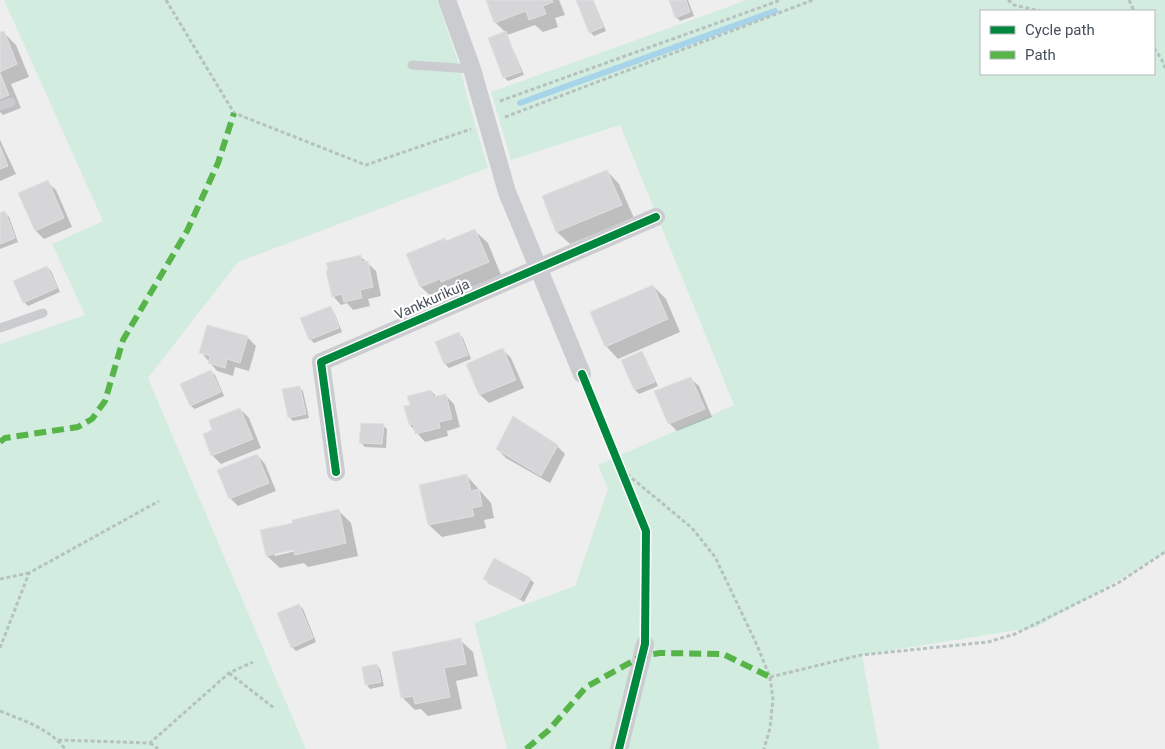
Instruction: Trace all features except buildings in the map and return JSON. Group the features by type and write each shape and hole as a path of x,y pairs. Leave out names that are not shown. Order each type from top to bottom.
{"street":[{"path":"447,0 472,69 507,192 582,374"},
{"name":"Vankkurikuja","path":"336,472 321,362 656,217"},
{"path":"619,749 645,644"}],"lane":[{"path":"412,65 472,69"},
{"path":"0,106 11,102"},
{"path":"0,328 43,313"}],"path":[{"path":"483,107 781,0"},
{"path":"1008,0 1014,5 1036,10"},
{"path":"1155,50 1165,68"},
{"path":"618,462 629,488"},
{"path":"622,470 692,528 715,557 770,677 773,699 770,728 764,749"},
{"path":"0,579 29,573 159,501"},
{"path":"770,677 861,655 988,642 1015,634 1118,583 1165,552"},
{"path":"0,648 29,573"},
{"path":"150,743 229,673 253,662"},
{"path":"229,673 274,708"},
{"path":"0,711 47,731 65,749"},
{"path":"58,740 150,743 158,749"}],"green space":[{"path":"4,0 437,0 458,61 488,168 238,262 148,378 306,749 0,749 0,344 85,315 52,244 103,221"},
{"path":"747,0 1165,0 1165,553 1037,627 862,655 879,749 507,749 474,623 575,586 608,489 598,465 734,405 620,125 511,160 491,92"}],"waterway":[{"path":"520,103 775,11"}],"marked path":[{"path":"0,442 5,438 78,427 92,419 105,401 123,340 187,231 218,163 234,113"},
{"path":"526,749 549,730 586,687 642,656 660,653 723,654 770,677"}],"cycle path":[{"path":"336,472 321,362 656,217"},
{"path":"582,374 646,531 645,644 619,749"}]}
